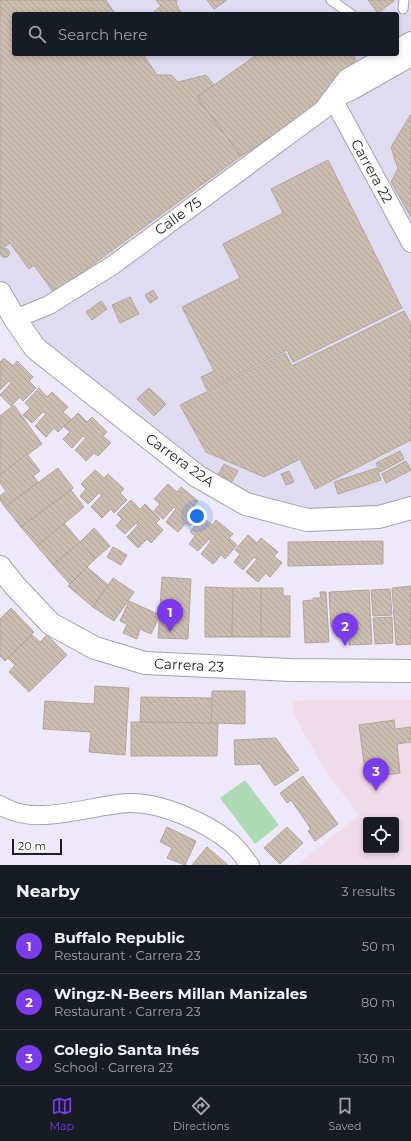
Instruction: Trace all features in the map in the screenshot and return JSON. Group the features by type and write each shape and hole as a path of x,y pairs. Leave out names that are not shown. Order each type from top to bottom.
{"street":[{"path":"399,48 411,41"},
{"name":"Calle 75","path":"14,319 49,305 112,265 323,110 333,99 347,78 386,56"},
{"name":"Calle 75","path":"333,99 353,90 411,58"},
{"name":"Carrera 22","path":"333,99 411,243"},
{"name":"Carrera 22A","path":"0,292 14,319 35,348 197,476 246,504 307,520 379,517 411,508"},
{"name":"Carrera 23","path":"0,568 14,586 51,624 95,648 145,663 291,670 411,671"},
{"path":"0,805 8,811 33,816 130,803 158,807 195,820 231,842 250,865"}],"lane":[{"path":"331,0 348,12"}],"shaded area":[{"path":"0,0 411,0 411,508 379,517 246,503 42,359 0,300"},
{"path":"411,700 411,865 297,865 359,815 323,767 294,715 292,701"}],"green space":[{"path":"245,780 279,825 255,844 220,798"}],"building":[{"path":"0,0 106,0 114,12 12,12 12,56 144,56 157,75 171,75 178,82 206,75 214,85 197,97 241,156 54,293 34,265 29,269 10,243 0,250"},
{"path":"156,0 177,0 176,4 181,12 154,12 161,6"},
{"path":"207,0 227,0 214,9"},
{"path":"368,0 394,1 379,12 377,12"},
{"path":"255,56 354,56 356,59 318,108 241,156 197,97"},
{"path":"411,114 411,217 391,182 398,169 391,147"},
{"path":"328,160 402,308 293,362 287,350 207,390 201,377 214,371 182,307 240,278 223,244 283,213 271,189"},
{"path":"3,249 7,249 9,253 7,257 3,257 1,255 1,251"},
{"path":"153,290 158,298 150,303 145,295"},
{"path":"130,297 139,314 120,323 112,305"},
{"path":"101,301 107,309 92,320 86,312"},
{"path":"404,311 411,324 411,440 315,489 300,459 264,477 206,452 180,405 285,353 292,366"},
{"path":"4,358 13,366 17,361 33,377 29,381 36,388 23,401 20,397 11,406 0,395 11,383 9,381 0,390 0,362"},
{"path":"39,388 47,397 52,392 68,407 63,412 71,419 58,432 54,428 46,437 35,426 46,414 43,412 32,423 23,415 30,408 25,403"},
{"path":"149,388 166,404 154,416 137,399"},
{"path":"14,405 42,444 0,475 0,416"},
{"path":"78,413 87,422 92,417 107,432 103,436 111,443 98,456 94,453 86,461 75,450 86,438 83,436 72,448 63,439 70,432 64,427"},
{"path":"400,451 404,459 380,472 376,463"},
{"path":"27,454 40,471 33,476 38,482 5,507 0,500 0,496 6,491 0,483 0,475"},
{"path":"406,461 411,470 386,483 382,474"},
{"path":"224,464 238,471 231,483 218,475"},
{"path":"58,468 73,488 21,527 5,507"},
{"path":"377,468 381,480 338,494 334,482"},
{"path":"95,470 104,478 108,474 124,489 120,493 127,500 114,513 111,509 102,518 91,507 102,495 99,493 88,504 80,496 86,489 81,484"},
{"path":"289,471 294,482 286,485 281,474"},
{"path":"168,484 177,492 181,487 198,501 194,506 202,513 190,526 186,523 178,532 166,522 176,509 174,507 163,519 154,511 160,504 154,499"},
{"path":"71,490 84,507 37,546 21,527"},
{"path":"131,500 140,509 145,504 160,519 156,523 163,530 151,543 147,539 138,548 127,537 138,525 136,523 125,534 116,526 122,519 117,514"},
{"path":"202,517 212,525 216,520 233,534 229,538 237,545 225,559 221,555 213,564 201,554 211,541 209,539 198,551 189,544 195,536 190,532"},
{"path":"64,523 80,542 53,565 37,546"},
{"path":"94,528 110,546 95,559 80,542"},
{"path":"248,535 257,543 261,538 278,552 274,556 282,563 270,577 266,573 258,582 246,572 257,559 254,557 243,570 234,562 240,554 235,550"},
{"path":"383,541 383,564 288,566 288,542"},
{"path":"80,542 95,559 70,584 53,565"},
{"path":"113,547 127,555 121,565 107,557"},
{"path":"87,567 108,585 93,607 68,586"},
{"path":"162,577 191,579 188,639 158,638"},
{"path":"113,578 134,592 114,621 93,607"},
{"path":"411,586 411,644 396,645 392,588"},
{"path":"205,587 233,588 232,637 205,637"},
{"path":"233,588 261,588 261,637 232,637"},
{"path":"261,588 283,588 283,596 290,596 290,637 261,637"},
{"path":"390,589 392,615 373,616 371,590"},
{"path":"369,590 372,644 349,645 349,626 331,627 329,592"},
{"path":"320,592 326,592 329,642 305,643 303,601 313,600 313,598 321,598"},
{"path":"129,601 160,615 151,634 140,629 137,639 123,633 127,624 120,621"},
{"path":"11,608 34,632 5,661 0,656 0,619"},
{"path":"392,617 393,643 375,644 373,618"},
{"path":"32,635 40,642 47,635 67,655 29,692 9,672 15,665 8,658"},
{"path":"95,686 129,688 125,755 89,752 91,732 43,729 45,701 94,704"},
{"path":"212,691 245,691 245,724 211,723"},
{"path":"141,697 212,698 211,723 140,722"},
{"path":"394,720 395,729 411,727 411,742 397,744 400,773 366,778 359,725"},
{"path":"131,722 218,723 217,756 131,756"},
{"path":"276,738 299,770 275,786 260,764 235,765 234,740"},
{"path":"303,776 338,824 315,841 308,831 311,829 291,800 287,803 280,793"},
{"path":"167,827 196,841 185,865 167,858 172,848 160,842"},
{"path":"287,827 303,843 280,864 264,848"},
{"path":"207,847 228,865 192,865"}],"place":[{"name":"Buffalo Republic","path":"170,632"},
{"name":"Wingz-N-Beers Millan Manizales","path":"345,646"},
{"name":"Colegio Santa Inés","path":"376,791"}]}
